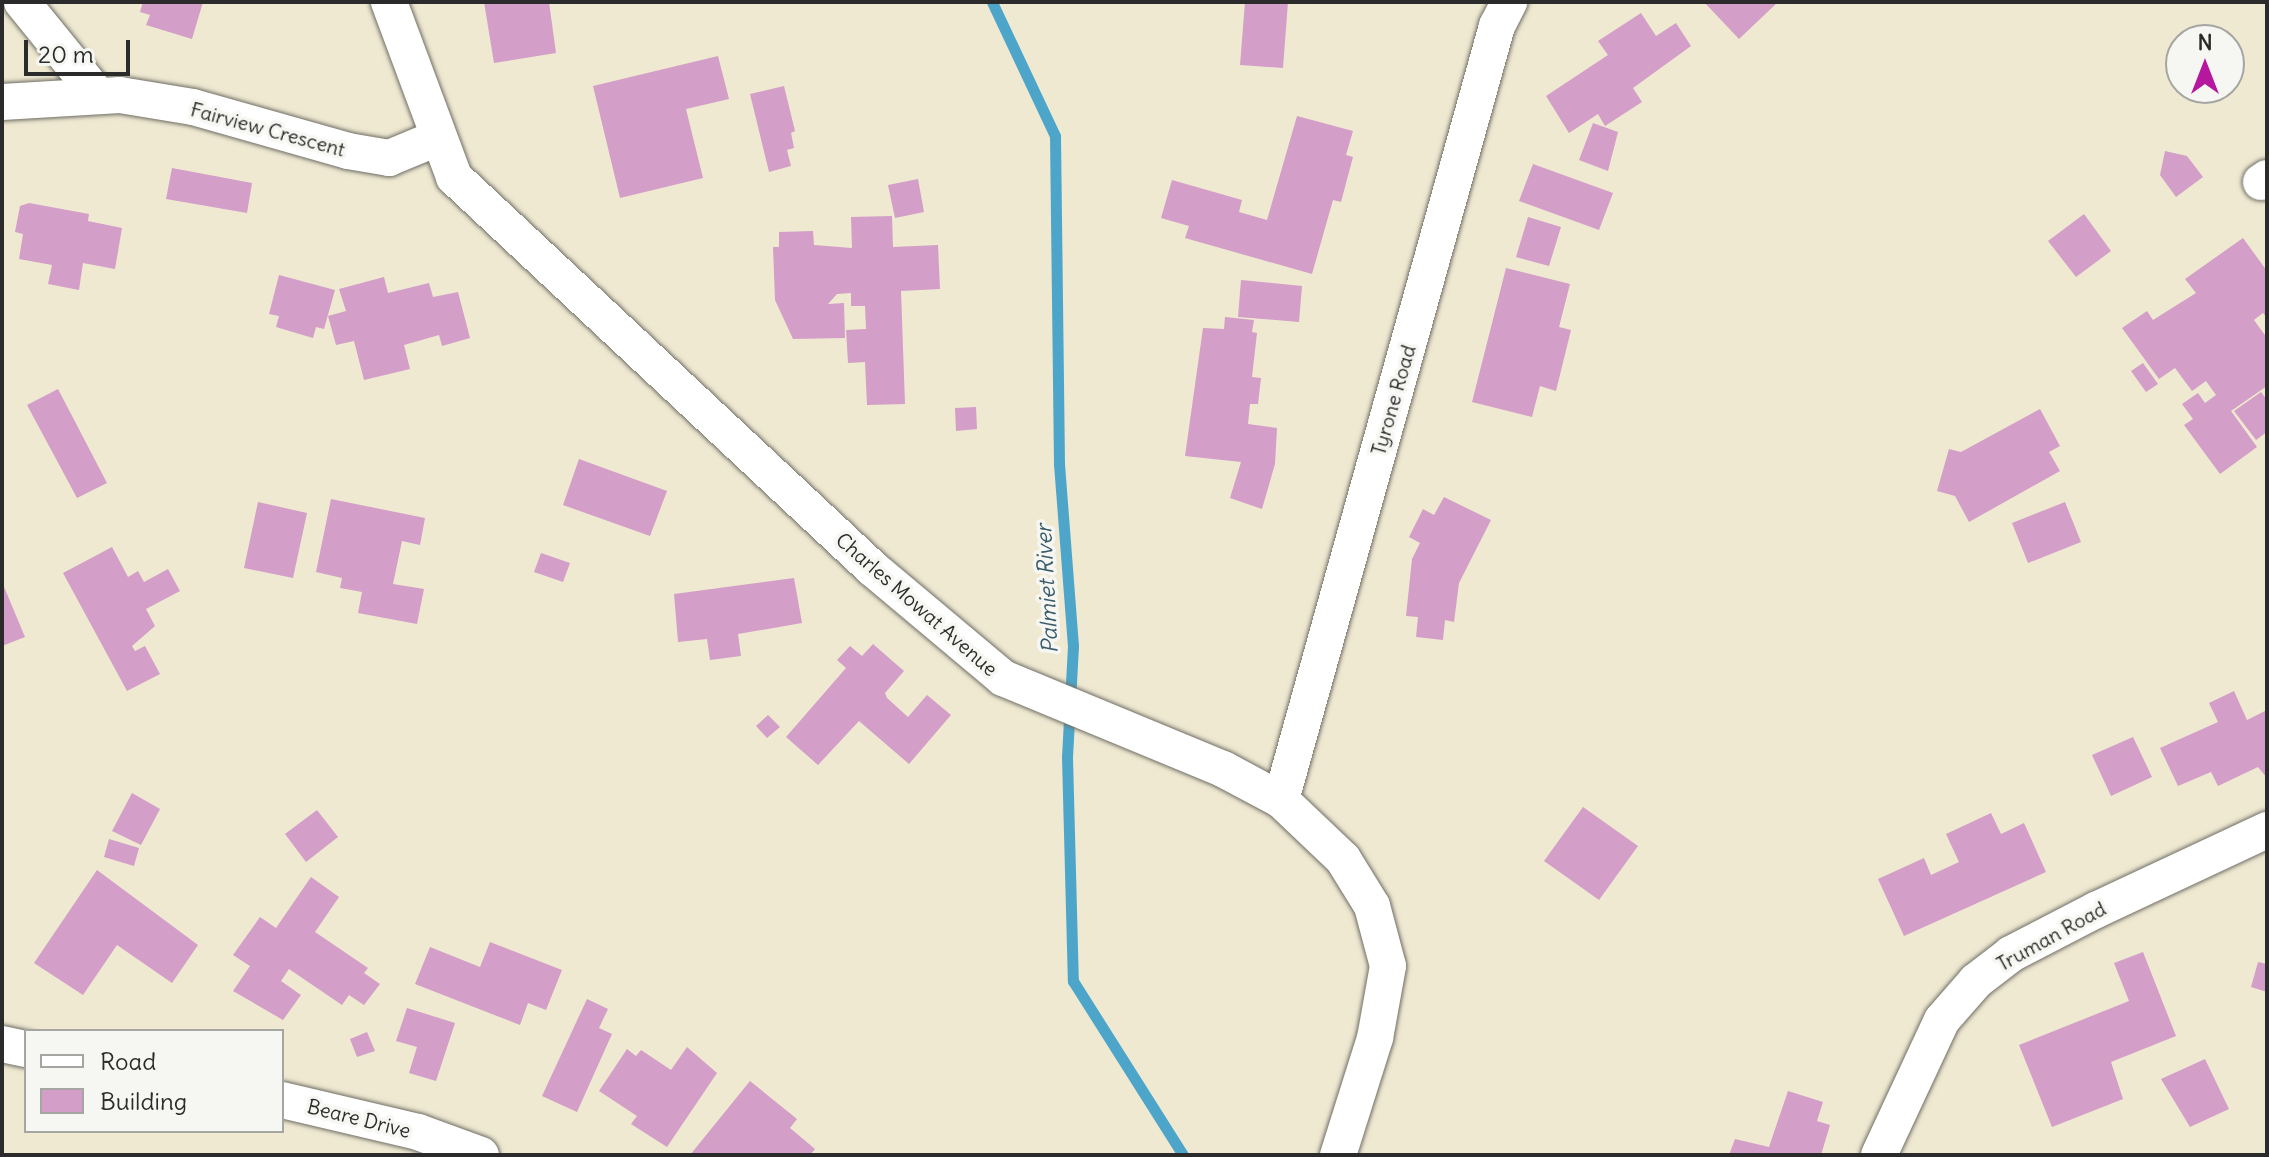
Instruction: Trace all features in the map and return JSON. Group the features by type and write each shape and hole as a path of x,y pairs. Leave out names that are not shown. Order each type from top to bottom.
{"street":[{"path":"22,2 96,93"},
{"name":"Charles Mowat Avenue","path":"389,2 454,177 872,568 1003,678 1102,719 1163,740 1281,800 1343,859 1372,906 1384,938 1388,966 1382,1005 1338,1155"},
{"name":"Tyrone Road","path":"1281,800 1497,26 1509,2"},
{"name":"Fairview Crescent","path":"2,102 96,93 193,107 389,158 437,138"},
{"name":"Truman Road","path":"1879,1155 1942,1020 1976,981 2011,954 2096,910 2267,830"},
{"path":"2,1044 24,1049"},
{"name":"Beare Drive","path":"284,1100 418,1132 481,1155"}],"building":[{"path":"143,2 203,2 192,39 146,25 150,15 140,12"},
{"path":"484,2 549,2 556,53 494,63"},
{"path":"1245,2 1288,2 1283,68 1240,65"},
{"path":"1704,2 1778,2 1739,39"},
{"path":"1641,13 1656,36 1676,23 1691,46 1633,88 1642,102 1605,126 1598,114 1569,133 1546,96 1608,55 1598,41"},
{"path":"718,56 729,99 686,109 703,178 620,198 593,86"},
{"path":"784,86 795,131 791,133 794,148 787,150 791,166 769,172 750,94"},
{"path":"1297,116 1353,131 1346,155 1353,157 1341,202 1333,200 1312,274 1185,238 1189,226 1161,218 1172,180 1242,200 1239,212 1267,220"},
{"path":"1593,123 1618,132 1608,171 1579,160"},
{"path":"2165,151 2187,156 2203,177 2176,197 2160,175"},
{"path":"1533,164 1613,193 1599,230 1519,201"},
{"path":"172,168 252,183 247,213 166,199"},
{"path":"918,179 924,212 895,218 888,185"},
{"path":"29,203 89,214 88,221 122,228 115,269 83,263 79,290 48,284 52,265 19,259 23,234 15,232 20,206"},
{"path":"2084,214 2111,251 2076,277 2048,241"},
{"path":"892,216 893,247 938,245 940,289 901,291 905,404 867,405 865,362 848,363 846,330 866,329 865,306 851,306 851,293 837,294 828,304 844,303 845,338 793,339 775,300 773,247 779,247 779,232 813,231 814,245 852,248 851,217"},
{"path":"1528,217 1561,227 1549,266 1516,257"},
{"path":"2243,238 2267,271 2267,318 2263,313 2254,320 2267,338 2267,386 2231,411 2257,447 2220,474 2184,425 2193,419 2182,404 2198,393 2205,403 2216,395 2206,381 2192,391 2175,368 2159,379 2122,328 2147,311 2153,320 2196,293 2185,279"},
{"path":"1506,268 1570,284 1559,327 1571,330 1556,391 1540,386 1532,417 1472,402"},
{"path":"279,275 335,290 324,329 316,327 313,338 276,327 279,316 269,314"},
{"path":"384,277 388,293 429,283 433,297 458,292 470,338 442,346 439,335 404,345 410,369 364,380 354,341 336,345 328,316 346,311 339,289"},
{"path":"1241,280 1302,286 1299,322 1238,317"},
{"path":"1225,317 1254,320 1252,332 1257,333 1252,377 1261,378 1258,404 1250,404 1248,424 1277,428 1275,464 1262,509 1230,498 1241,462 1185,456 1203,328 1224,329"},
{"path":"2143,363 2158,384 2146,392 2131,371"},
{"path":"58,389 107,483 77,498 27,405"},
{"path":"2261,392 2267,400 2267,432 2256,440 2234,411"},
{"path":"976,407 977,429 956,431 955,408"},
{"path":"2040,409 2060,446 2049,452 2060,471 1969,522 1955,496 1937,491 1949,449 1961,452"},
{"path":"579,459 667,491 650,536 563,505"},
{"path":"1444,497 1491,520 1459,583 1454,622 1445,620 1443,640 1416,637 1418,617 1406,616 1412,559 1420,543 1409,537 1423,509 1434,515"},
{"path":"331,499 425,518 420,545 402,541 393,584 424,589 417,624 358,613 362,592 340,588 342,578 316,572"},
{"path":"258,502 307,513 293,578 244,568"},
{"path":"2065,502 2081,542 2028,563 2012,523"},
{"path":"112,547 128,577 138,571 144,582 168,569 180,591 146,609 155,626 132,646 135,651 145,646 160,674 127,691 63,573"},
{"path":"541,553 570,563 563,582 534,572"},
{"path":"794,578 802,623 738,634 741,656 710,660 707,639 678,642 674,594"},
{"path":"2,582 25,637 2,646"},
{"path":"873,644 904,671 885,693 887,698 908,717 927,695 951,715 909,764 859,721 818,765 786,737 846,668 837,660 850,646 862,656"},
{"path":"2234,691 2247,720 2267,710 2267,778 2258,767 2218,786 2211,772 2178,786 2160,748 2218,722 2209,703"},
{"path":"768,715 780,727 767,738 756,726"},
{"path":"2133,737 2152,777 2111,796 2092,755"},
{"path":"132,793 160,809 141,845 112,831"},
{"path":"1583,807 1638,846 1599,900 1544,861"},
{"path":"317,810 338,837 306,862 285,834"},
{"path":"1991,813 2001,834 2024,823 2046,872 1904,936 1878,879 1924,858 1931,875 1959,862 1946,834"},
{"path":"109,839 139,848 134,866 104,857"},
{"path":"97,870 198,945 172,983 117,945 83,995 34,963"},
{"path":"311,877 339,897 315,932 368,968 364,973 380,984 364,1005 349,995 342,1005 289,969 281,981 301,995 283,1020 233,991 250,966 233,955 260,917 276,928"},
{"path":"490,942 562,970 546,1010 528,1003 520,1025 415,984 430,947 480,967"},
{"path":"2143,952 2176,1036 2111,1062 2123,1099 2052,1127 2019,1045 2129,1001 2114,963"},
{"path":"2258,962 2267,964 2267,992 2251,987"},
{"path":"587,999 608,1009 599,1028 612,1034 577,1112 542,1096"},
{"path":"407,1008 455,1023 436,1081 409,1073 417,1047 396,1041"},
{"path":"367,1032 375,1051 357,1057 350,1039"},
{"path":"687,1047 717,1073 667,1147 631,1124 637,1116 599,1091 627,1049 636,1056 641,1050 671,1070"},
{"path":"2205,1059 2229,1109 2190,1127 2161,1079"},
{"path":"750,1081 797,1119 790,1128 815,1149 810,1155 690,1155"},
{"path":"1788,1091 1823,1102 1817,1121 1830,1125 1821,1155 1729,1155 1735,1139 1769,1147"}],"waterway":[{"name":"Palmiet River","path":"992,2 1055,136 1059,464 1073,646 1067,757 1073,981 1183,1155"}]}
